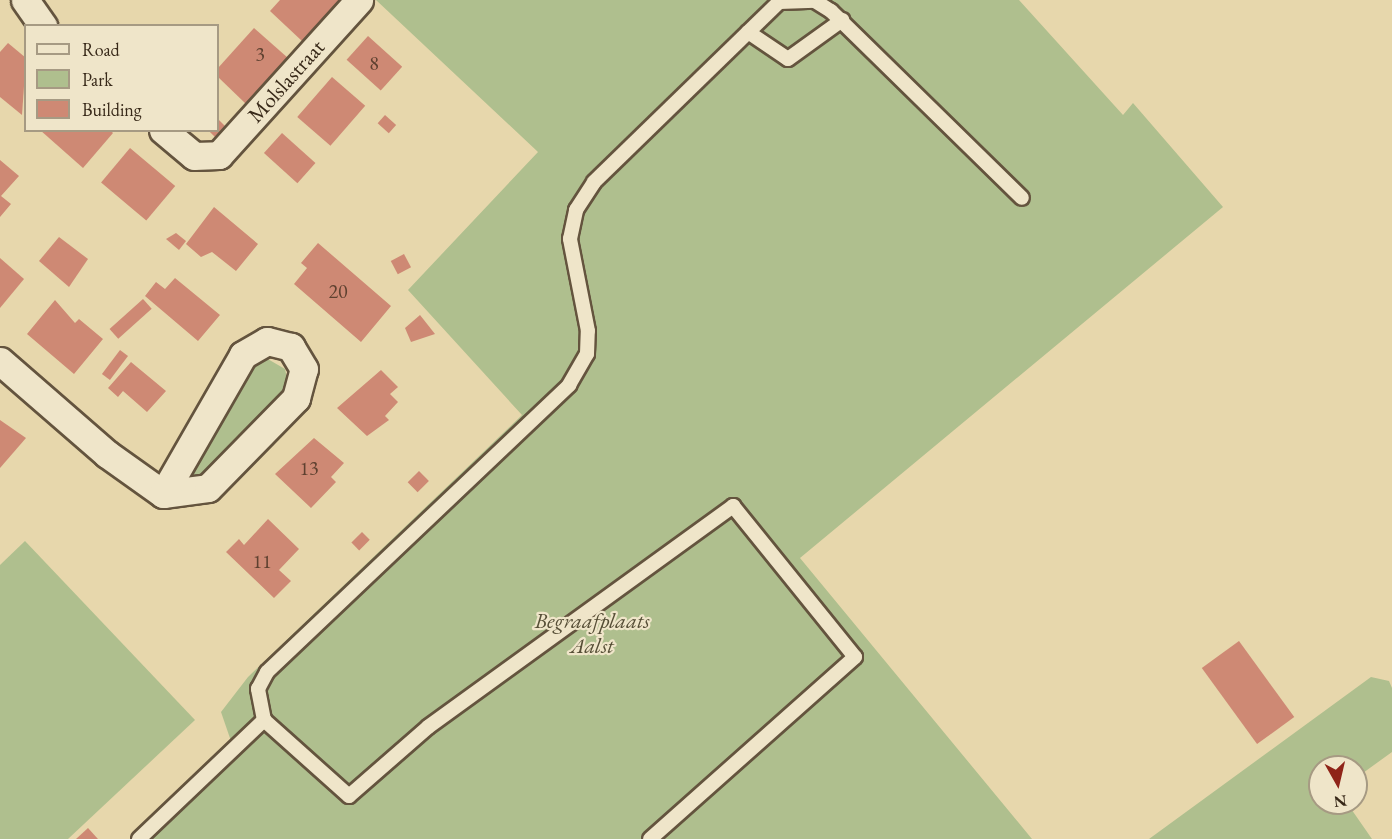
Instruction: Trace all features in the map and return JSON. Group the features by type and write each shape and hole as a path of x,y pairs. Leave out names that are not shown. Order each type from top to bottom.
{"street":[{"name":"Molslastraat","path":"165,132 194,156 212,159 358,0"},
{"path":"0,361 107,454 163,494 208,488 296,398 303,369 291,347 267,341 243,355 163,494"}],"lane":[{"path":"650,839 855,657 733,506 428,727 348,796 264,720 258,689 267,672 569,385 587,354 588,332 570,239 576,210 594,182 780,1 815,1 842,20 1022,198"},
{"path":"748,32 788,59 842,20"},
{"path":"139,839 264,720"}],"green space":[{"name":"Begraafplaats Aalst","path":"376,0 1019,0 1123,115 1133,103 1223,207 800,558 1032,839 130,839 232,744 221,712 248,677 522,415 408,290 538,152"},
{"path":"266,358 285,369 289,387 203,475 188,477 250,361"},
{"path":"25,541 195,720 68,839 0,839 0,565"},
{"path":"1371,677 1389,681 1392,688 1392,752 1368,769 1368,755 1308,755 1308,815 1355,815 1372,839 1149,839"}],"building":[{"path":"280,0 340,0 303,42 270,11"},
{"path":"254,28 288,58 246,104 219,78 219,67"},
{"path":"368,36 402,67 381,91 347,60"},
{"path":"8,43 24,56 22,115 0,97 0,52"},
{"path":"332,77 365,106 330,146 297,117"},
{"path":"385,115 396,125 389,133 378,123"},
{"path":"219,120 225,126 215,137 210,132 219,132"},
{"path":"42,132 112,132 83,168"},
{"path":"282,133 315,163 297,183 264,153"},
{"path":"130,148 175,186 146,220 101,182"},
{"path":"0,160 19,176 1,196 11,204 0,217"},
{"path":"214,207 258,244 236,271 212,252 201,257 186,244"},
{"path":"176,233 186,241 179,250 166,239"},
{"path":"59,237 88,259 69,287 39,261"},
{"path":"318,243 391,306 361,342 294,284 307,268 301,263"},
{"path":"404,254 411,267 398,274 391,261"},
{"path":"0,258 24,279 0,308"},
{"path":"175,278 220,315 198,341 145,296 156,282 165,289"},
{"path":"143,299 152,309 118,339 110,329"},
{"path":"55,300 75,323 79,319 103,339 74,374 27,334"},
{"path":"420,315 435,334 411,342 405,328"},
{"path":"120,350 128,356 110,380 102,374"},
{"path":"131,362 166,391 147,412 123,391 118,397 108,388"},
{"path":"381,370 398,387 390,394 398,402 385,416 389,420 367,436 337,408"},
{"path":"0,420 26,438 0,468"},
{"path":"314,438 344,463 331,477 336,482 311,508 275,474"},
{"path":"419,471 429,481 418,492 408,482"},
{"path":"268,519 299,549 279,570 291,581 274,598 226,552 239,539 244,545"},
{"path":"362,532 370,540 359,550 351,543"},
{"path":"1239,641 1294,717 1257,744 1202,668"},
{"path":"88,828 98,839 76,839"}]}
